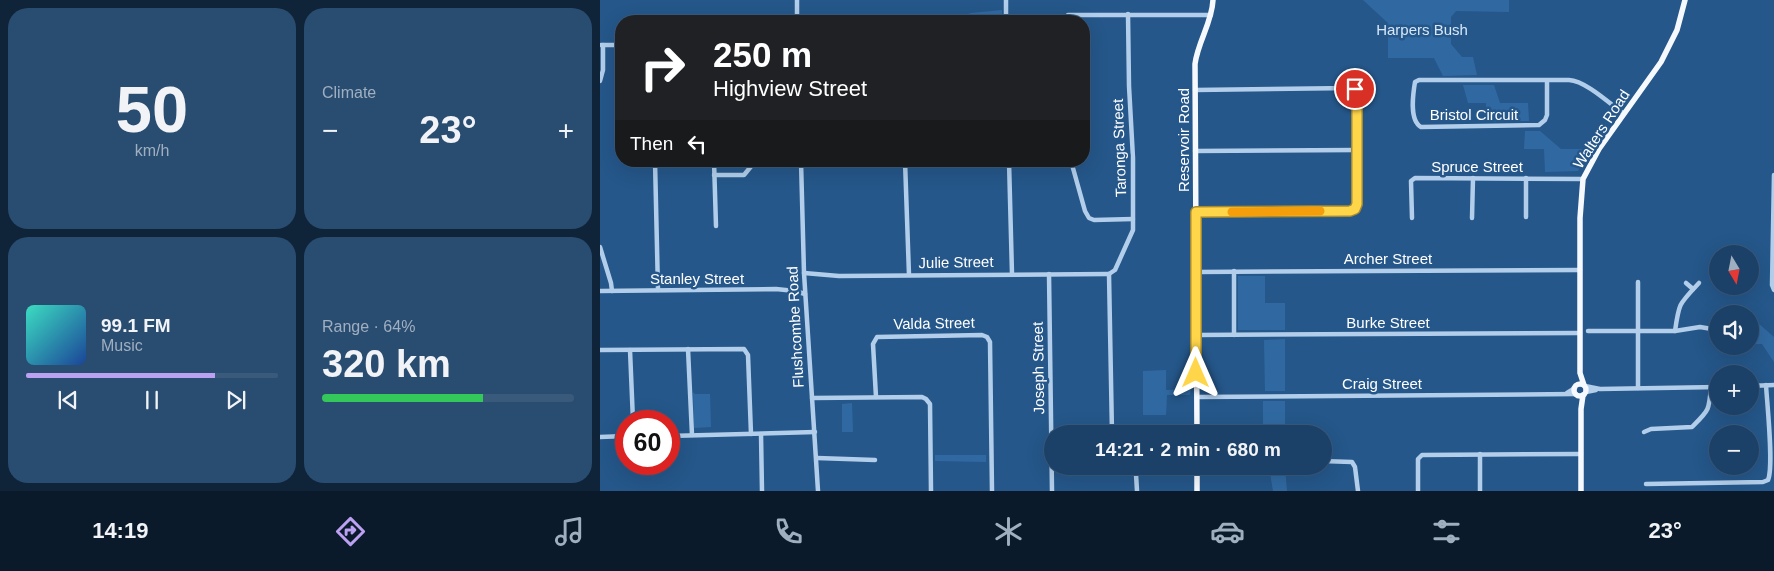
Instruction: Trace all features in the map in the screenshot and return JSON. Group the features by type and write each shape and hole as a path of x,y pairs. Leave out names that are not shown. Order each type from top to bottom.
{"main road":[{"name":"Reservoir Road","path":"1197,425 1196,58 1211,15 1213,0"},
{"name":"Walters Road","path":"1581,491 1580,200 1583,179 1593,159 1649,81 1668,49 1677,30 1685,0"},
{"path":"1197,475 1197,491"}],"street":[{"path":"797,0 798,15"},
{"path":"1006,0 1006,15"},
{"name":"Taronga Street","path":"1109,274 1115,270 1132,234 1133,158 1128,14"},
{"path":"1068,15 1211,15"},
{"path":"600,81 604,70 602,45 615,45"},
{"name":"Bristol Circuit","path":"1547,80 1547,115 1543,123 1539,125 1421,126 1414,119 1414,88 1415,82 1419,80 1547,80 1577,81 1624,114"},
{"path":"1195,90 1348,87 1355,89 1357,98 1357,204 1355,209 1350,211 1196,212"},
{"path":"1195,152 1357,150"},
{"path":"655,167 658,290"},
{"path":"714,167 716,226"},
{"path":"714,175 744,175 751,167"},
{"name":"Flushcombe Road","path":"802,167 804,273 818,491"},
{"path":"905,167 909,275"},
{"path":"1009,167 1012,274"},
{"path":"1073,167 1085,211 1089,218 1098,220 1133,219"},
{"path":"1774,175 1772,285 1774,290"},
{"name":"Spruce Street","path":"1412,218 1410,180 1414,178 1583,179"},
{"path":"1472,218 1473,178"},
{"path":"1526,178 1526,217"},
{"path":"600,247 612,291"},
{"name":"Archer Street","path":"1196,272 1580,270"},
{"path":"1234,271 1234,335"},
{"name":"Julie Street","path":"804,273 839,276 1109,274"},
{"name":"Joseph Street","path":"1049,274 1052,491"},
{"path":"1109,274 1112,425"},
{"path":"1638,282 1638,388"},
{"path":"1686,283 1693,289"},
{"path":"1674,331 1680,303 1699,283"},
{"path":"795,291 800,290 805,284"},
{"name":"Stanley Street","path":"600,291 776,290 795,291 806,294"},
{"path":"1588,331 1674,331 1700,327 1709,328"},
{"name":"Burke Street","path":"1196,335 1580,333"},
{"name":"Valda Street","path":"876,398 873,344 877,337 982,335 987,337 990,342 992,491"},
{"path":"688,349 692,435"},
{"path":"600,350 742,349 747,352 751,434"},
{"path":"630,350 633,410"},
{"path":"1759,385 1774,385"},
{"path":"1646,484 1763,482 1770,479 1772,473 1771,427 1766,385"},
{"path":"1580,390 1709,387"},
{"name":"Craig Street","path":"1197,397 1566,394 1580,390"},
{"path":"812,398 922,397 928,400 930,404 931,491"},
{"path":"1644,432 1651,429 1692,427 1709,408"},
{"path":"680,436 814,432"},
{"path":"761,434 762,491"},
{"path":"600,437 615,436"},
{"path":"1480,454 1480,491"},
{"path":"1418,491 1418,461 1420,456 1424,455 1581,454"},
{"path":"816,458 875,460"},
{"path":"1332,461 1352,462 1355,467 1358,491"},
{"path":"1136,475 1136,491"},
{"path":"1770,479 1774,484"}],"green space":[{"name":"Harpers Bush","path":"1363,0 1509,0 1509,12 1456,11 1451,17 1451,44 1462,57 1473,57 1477,75 1443,76 1434,58 1388,58 1388,23"},
{"path":"1002,10 1002,15 965,15"},
{"path":"1463,85 1494,85 1500,103 1528,103 1529,121 1486,122 1486,103 1468,103"},
{"path":"1525,131 1540,131 1561,149 1591,149 1578,171 1545,172 1544,149 1524,149"},
{"path":"1238,276 1265,276 1265,303 1285,303 1285,330 1238,330"},
{"path":"1759,324 1774,337 1774,362 1762,344 1759,344"},
{"path":"1285,339 1285,391 1265,391 1264,340"},
{"path":"1166,370 1166,390 1191,389 1190,395 1167,395 1166,415 1143,415 1143,371"},
{"path":"693,392 695,394 710,394 711,427 694,428"},
{"path":"1263,401 1285,401 1285,425 1263,425"},
{"path":"852,403 853,432 842,432 842,404"},
{"path":"935,455 986,455 986,462 935,461"},
{"path":"1270,475 1286,475 1287,491 1273,491"}],"slow traffic":[{"path":"1232,212 1320,211"}],"route":[{"path":"1196,373 1196,212 1350,211 1355,209 1357,204 1357,98 1355,89"}]}
